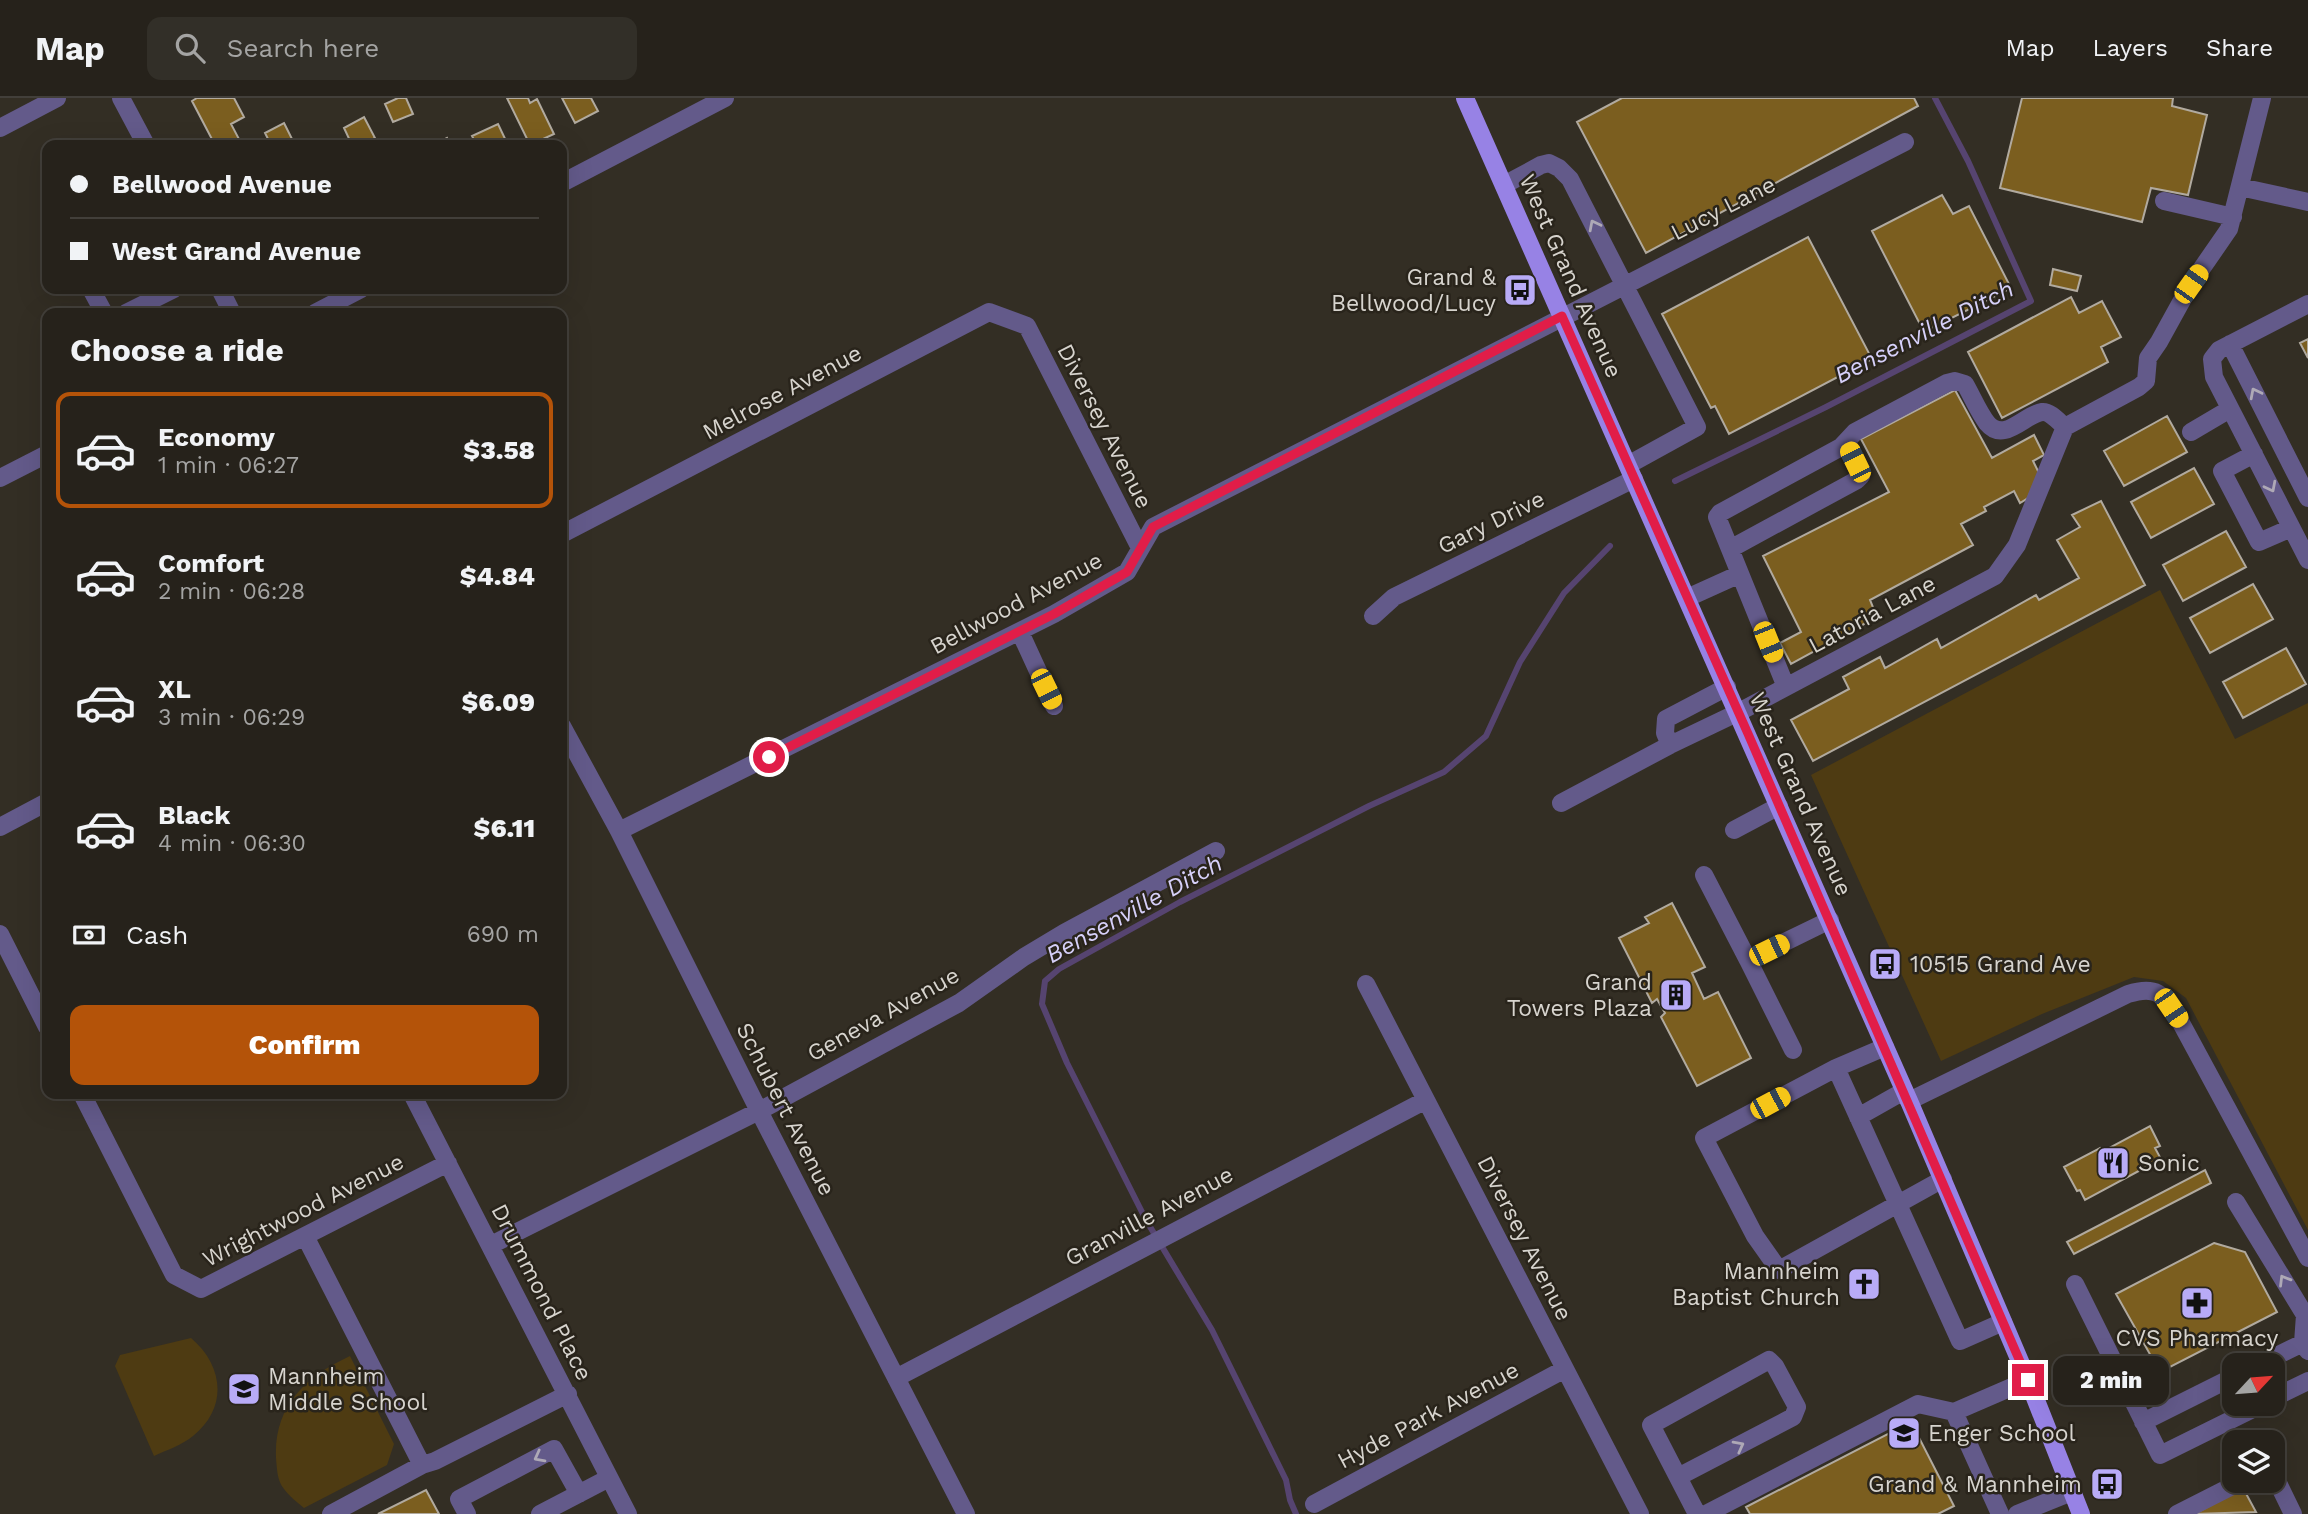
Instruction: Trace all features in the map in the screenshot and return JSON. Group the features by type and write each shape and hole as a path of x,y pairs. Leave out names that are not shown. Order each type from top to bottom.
{"main road":[{"name":"West Grand Avenue","path":"1465,98 1907,1096 2028,1380 2081,1514"}],"street":[{"path":"0,128 57,98"},
{"path":"121,98 143,140"},
{"path":"567,180 725,98"},
{"path":"1786,687 1717,517 1720,513 1841,447 1855,432 1947,383 1955,381 1965,384 1989,425 1996,430 2007,430 2042,412 2049,413 2065,427 2140,387 2146,381 2148,358 2191,284 2230,229 2262,98"},
{"name":"Lucy Lane","path":"1562,316 1905,142"},
{"path":"1504,185 1541,165 1549,163 1559,168 1570,179 1625,285"},
{"path":"2240,187 2308,202"},
{"path":"2164,201 2232,217"},
{"name":"Gary Drive","path":"1373,615 1394,597 1631,472 1698,428 1625,285"},
{"path":"136,308 164,294"},
{"path":"324,308 351,294"},
{"path":"2308,304 2219,350 2212,359 2214,377 2308,560"},
{"name":"Melrose Avenue","path":"567,531 989,312 1027,326"},
{"name":"Bellwood Avenue","path":"619,831 1020,632 1127,572 1153,527 1562,316"},
{"name":"Diversey Avenue","path":"1027,326 1140,548"},
{"path":"2230,344 2308,498"},
{"path":"2191,432 2230,409"},
{"name":"Latoria Lane","path":"1561,803 1996,576 2017,545 2065,427"},
{"path":"1730,549 1857,480 1861,476 1857,467 1848,449 1841,447"},
{"path":"2254,454 2222,471 2259,542 2291,528"},
{"path":"0,478 42,457"},
{"path":"1687,598 1740,574"},
{"path":"1020,632 1054,706"},
{"path":"1670,744 1665,733 1666,719 1727,687"},
{"name":"Schubert Avenue","path":"567,735 619,831 966,1514"},
{"path":"0,827 42,805"},
{"path":"1734,830 1779,806"},
{"name":"Geneva Avenue","path":"491,1245 759,1111 959,1003 1054,939 1216,851"},
{"path":"1704,875 1793,1050"},
{"path":"1748,960 1830,920"},
{"path":"0,934 42,1017"},
{"name":"Diversey Avenue","path":"1366,984 1640,1514"},
{"path":"1858,1117 2128,994 2145,989 2162,994 2180,1021 2308,1258"},
{"path":"1885,1047 1836,1068 1704,1138 1755,1236 1779,1270 1942,1180"},
{"path":"1836,1068 1960,1341 2003,1322"},
{"name":"Wrightwood Avenue","path":"85,1099 174,1275 201,1289 306,1238 448,1163"},
{"name":"Drummond Place","path":"415,1099 628,1514"},
{"name":"Granville Avenue","path":"895,1378 1426,1100"},
{"path":"2236,1202 2305,1315 2306,1347 2286,1354"},
{"path":"306,1238 422,1465"},
{"path":"2075,1284 2160,1455 2239,1416"},
{"path":"1678,1478 1793,1417 1797,1407 1769,1360 1651,1425 1678,1478 1697,1514"},
{"name":"Hyde Park Avenue","path":"1314,1504 1565,1369"},
{"path":"1706,1514 1918,1404 1954,1412 2028,1380"},
{"path":"2286,1392 2308,1381"},
{"path":"2143,1422 2222,1382"},
{"path":"331,1514 422,1465 568,1394"},
{"path":"1954,1412 2000,1514"},
{"path":"467,1514 459,1499 554,1449 579,1494"},
{"path":"540,1514 609,1478"},
{"path":"2177,1514 2222,1491"},
{"path":"2018,1514 2073,1492"},
{"path":"2283,1493 2293,1514"}],"shaded area":[{"path":"2160,590 2235,739 2308,703 2308,1230 2186,998 2163,981 2134,977 2042,1014 1941,1061 1811,775"},
{"path":"191,1338 210,1361 215,1374 218,1387 212,1413 193,1436 154,1456 115,1366 120,1355"},
{"path":"350,1356 394,1444 387,1465 304,1508 286,1492 279,1479 276,1458 280,1423 295,1395 306,1384 319,1373"}],"building":[{"path":"197,98 234,98 244,117 231,124 239,140 212,140 192,101"},
{"path":"398,98 406,98 413,114 393,122 385,104"},
{"path":"507,98 528,98 530,103 537,99 554,134 541,140 528,140"},
{"path":"562,98 591,98 598,111 575,123"},
{"path":"1622,98 1914,98 1918,106 1646,253 1577,122"},
{"path":"2022,98 2173,98 2172,106 2207,115 2188,195 2151,188 2142,222 2000,188"},
{"path":"364,117 375,138 350,140 344,128"},
{"path":"284,123 292,140 268,140 265,133"},
{"path":"498,124 506,140 474,140 472,136"},
{"path":"1942,195 1953,214 1969,206 2011,288 1924,332 1872,231"},
{"path":"1808,237 1872,359 1729,434 1715,406 1711,408 1662,314"},
{"path":"2053,269 2081,276 2077,291 2050,285"},
{"path":"2071,297 2079,313 2102,301 2121,337 2101,347 2108,362 2002,418 1968,352"},
{"path":"2308,339 2308,358 2300,343"},
{"path":"1955,390 1992,458 2034,435 2044,455 2033,461 2039,473 2028,498 2020,503 2014,491 1984,507 1986,511 1961,524 1973,545 1870,600 1877,617 1791,664 1780,643 1801,632 1763,556 1889,492 1861,439"},
{"path":"2167,416 2187,452 2124,486 2104,451"},
{"path":"2194,468 2214,504 2151,538 2131,502"},
{"path":"2101,501 2145,585 1813,761 1791,720 1849,689 1843,677 1880,657 1885,668 1937,639 1941,648 2036,595 2039,600 2079,578 2057,540 2080,527 2072,515"},
{"path":"2226,531 2246,567 2183,601 2163,565"},
{"path":"2253,584 2273,619 2210,653 2190,618"},
{"path":"2286,648 2306,684 2243,718 2223,682"},
{"name":"Grand Towers Plaza","path":"1672,903 1705,967 1692,973 1704,999 1718,992 1751,1058 1697,1086 1661,1017 1665,1013 1657,999 1652,1003 1619,938 1649,923 1645,917"},
{"name":"Sonic","path":"2150,1126 2160,1146 2155,1148 2161,1159 2085,1200 2064,1167 2100,1148 2102,1152"},
{"path":"2205,1170 2211,1183 2074,1254 2067,1242"},
{"name":"CVS Pharmacy","path":"2214,1243 2245,1252 2277,1312 2168,1368 2156,1365 2116,1294"},
{"path":"1911,1422 1954,1506 1938,1514 1750,1514 1746,1507"},
{"path":"426,1490 439,1514 378,1514"},
{"path":"2234,1493 2246,1493 2256,1512 2194,1514"}],"waterway":[{"name":"Bensenville Ditch","path":"1675,481 2031,301 1968,161 1935,98"},
{"name":"Bensenville Ditch","path":"1296,1514 1286,1480 1212,1330 1146,1220 1067,1063 1042,1004 1045,981 1059,969 1180,902 1369,806 1444,772 1486,736 1520,662 1564,593 1610,546"}],"place":[{"name":"Grand & Bellwood/Lucy","path":"1520,290"},
{"name":"10515 Grand Ave","path":"1885,964"},
{"name":"Grand Towers Plaza","path":"1676,995"},
{"name":"Sonic","path":"2113,1163"},
{"name":"Mannheim Baptist Church","path":"1864,1284"},
{"name":"CVS Pharmacy","path":"2197,1303"},
{"name":"Mannheim Middle School","path":"244,1389"},
{"name":"Enger School","path":"1904,1433"},
{"name":"Grand & Mannheim","path":"2107,1484"}],"route":[{"path":"769,757 1054,614 1127,572 1153,527 1562,316 1909,1101 2028,1380"}]}
